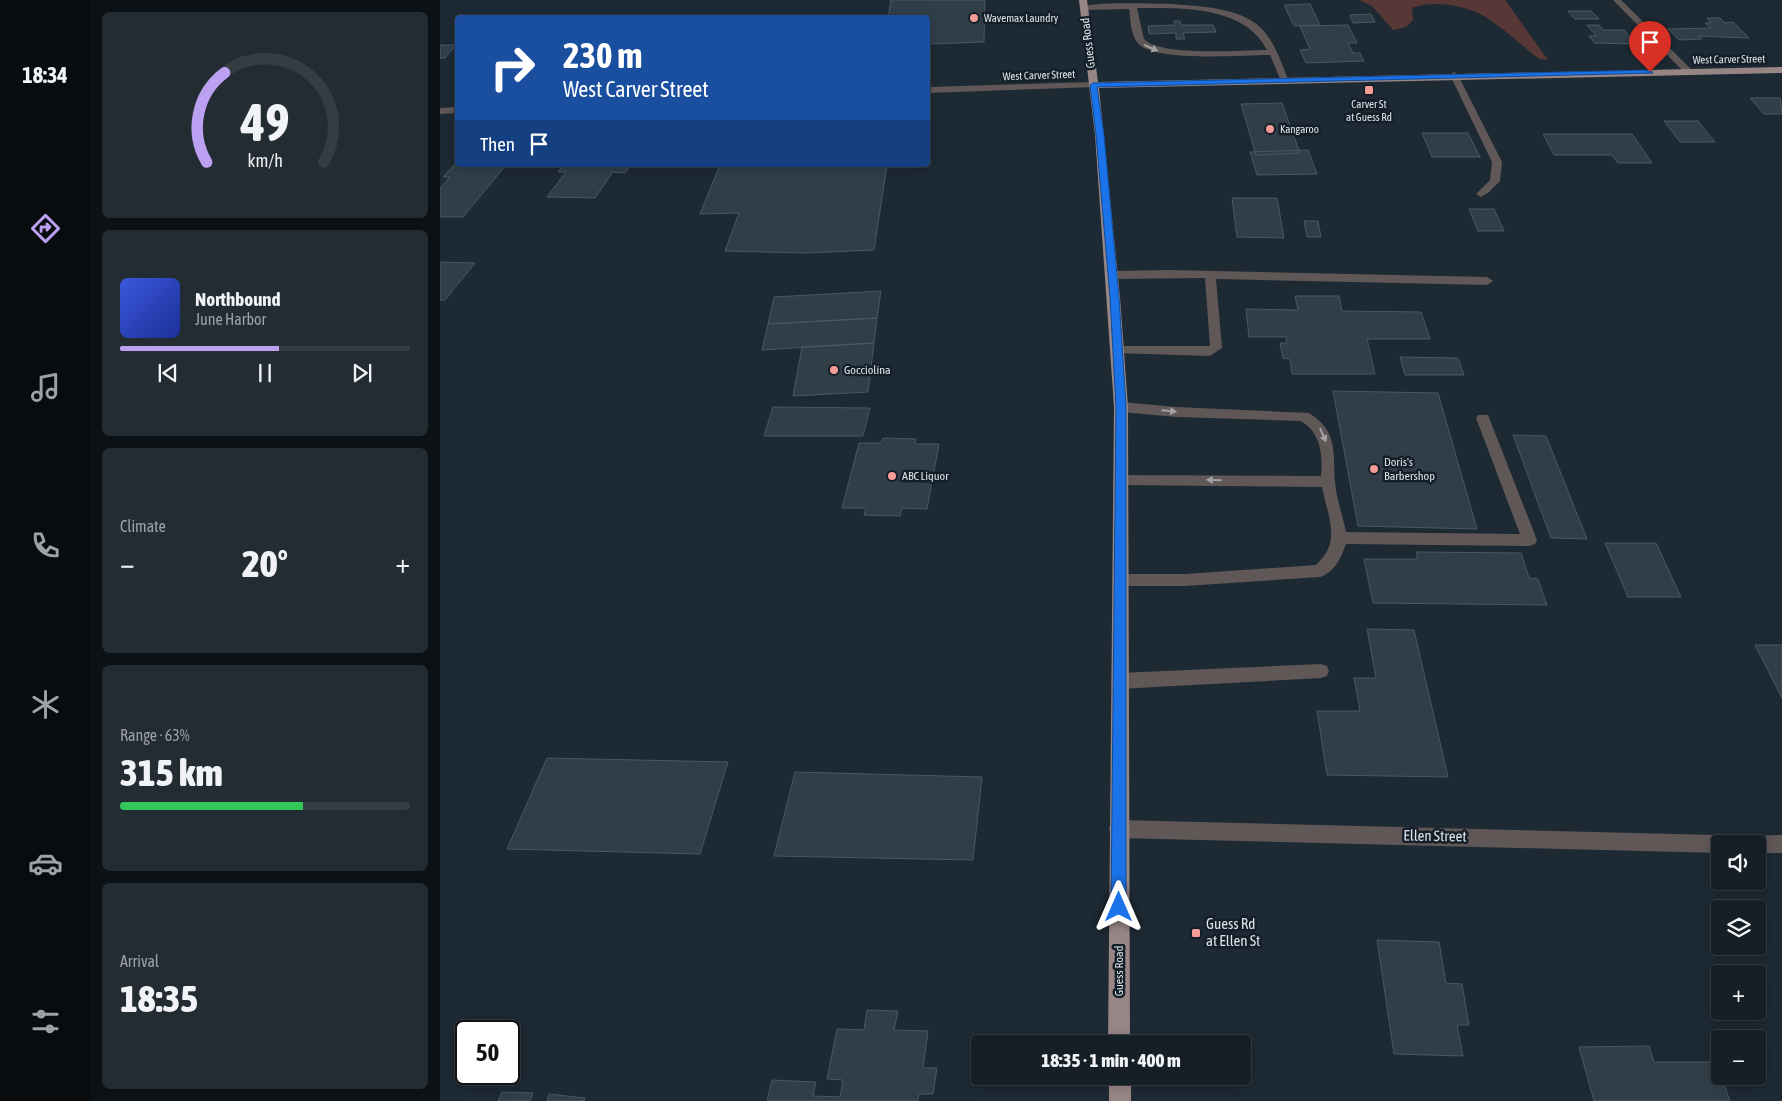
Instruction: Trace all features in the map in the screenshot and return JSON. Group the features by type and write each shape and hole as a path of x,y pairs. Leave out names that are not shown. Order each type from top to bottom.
{"main road":[{"name":"Guess Road","path":"1084,4 1100,135 1121,407 1118,829 1119,1035"},
{"name":"West Carver Street","path":"1093,85 1454,75 1782,70"},
{"path":"1120,1085 1120,1101"}],"street":[{"path":"1617,0 1688,71"},
{"path":"1084,4 1184,6 1212,10 1237,17 1252,24 1262,34 1284,80"},
{"path":"1133,6 1138,37 1143,45 1155,50 1175,53 1271,52"},
{"path":"1454,75 1497,162 1498,175 1492,184 1481,194"},
{"name":"West Carver Street","path":"930,90 1093,85"},
{"path":"440,111 455,110"},
{"path":"1112,275 1210,275 1487,281"},
{"path":"1118,350 1210,352 1216,348 1210,275"},
{"path":"1120,580 1185,580 1320,571 1334,558 1340,538 1328,482 1327,446 1319,426 1304,416 1176,412 1121,407"},
{"path":"1340,538 1530,540 1483,418"},
{"path":"1120,480 1328,482"},
{"path":"1119,681 1321,671"},
{"name":"Ellen Street","path":"1118,829 1711,843"},
{"path":"1766,844 1782,844"}],"shaded area":[{"path":"1359,0 1505,0 1548,60 1539,59 1491,20 1467,9 1438,4 1412,8 1413,20 1406,27 1393,30 1372,6"}],"building":[{"path":"891,0 985,0 984,42 930,44 930,15 888,15"},
{"path":"1310,4 1320,25 1294,26 1284,5"},
{"path":"1568,11 1591,11 1599,19 1575,19"},
{"path":"1371,14 1375,22 1353,23 1350,15"},
{"path":"1707,18 1720,18 1725,23 1733,22 1749,38 1699,36 1702,39 1679,40 1668,29 1711,28 1705,23 1711,23"},
{"path":"1174,21 1180,21 1181,25 1213,25 1216,32 1183,33 1185,39 1176,39 1176,33 1149,34 1148,26 1175,25"},
{"path":"1348,25 1357,43 1348,43 1353,53 1360,53 1364,61 1306,63 1300,50 1310,49 1300,26"},
{"path":"1587,25 1599,25 1603,30 1624,30 1636,44 1595,43 1589,36 1596,36"},
{"path":"440,45 455,45 445,58 440,58"},
{"path":"1750,98 1780,98 1782,114 1764,114"},
{"name":"Kangaroo","path":"1282,103 1300,153 1256,155 1241,104"},
{"path":"1664,121 1698,121 1715,142 1680,142"},
{"path":"1422,133 1468,133 1480,157 1432,157"},
{"path":"1543,134 1632,134 1652,163 1618,163 1612,155 1554,155"},
{"path":"1308,150 1317,174 1257,175 1250,152"},
{"path":"455,164 455,167 504,167 463,217 440,217 440,188 450,177 443,177"},
{"path":"562,167 629,167 625,173 613,172 595,198 547,197 566,172 558,172"},
{"path":"719,167 887,167 874,250 806,253 725,251 739,213 700,214"},
{"path":"1232,198 1277,198 1284,238 1237,237"},
{"path":"1469,209 1494,209 1504,231 1478,231"},
{"path":"1304,221 1318,221 1321,237 1307,237"},
{"path":"440,262 475,263 445,300 440,300"},
{"path":"881,291 877,318 768,324 774,297"},
{"path":"1295,296 1339,296 1342,311 1421,312 1430,339 1367,339 1375,374 1292,374 1290,359 1283,358 1280,343 1287,343 1286,337 1249,337 1246,309 1298,310"},
{"path":"877,318 874,343 762,350 768,324"},
{"name":"Gocciolina","path":"874,343 868,392 793,396 802,347"},
{"path":"1400,357 1458,358 1464,375 1405,375"},
{"path":"1333,391 1438,393 1477,529 1358,526"},
{"path":"773,407 870,408 863,436 764,436"},
{"path":"1513,435 1546,436 1587,539 1551,538"},
{"name":"ABC Liquor","path":"883,438 916,439 915,444 939,444 927,509 902,508 900,516 864,515 866,508 842,508 859,443 881,443"},
{"path":"1605,543 1656,543 1681,597 1628,597"},
{"path":"1416,552 1521,553 1529,578 1538,579 1547,605 1373,603 1364,559 1418,559"},
{"path":"1367,629 1414,630 1448,777 1327,775 1317,711 1360,711 1354,678 1376,678"},
{"path":"1755,645 1782,645 1782,698"},
{"path":"547,758 728,762 700,854 507,849"},
{"path":"795,772 982,777 973,860 774,856"},
{"path":"1377,940 1439,942 1446,983 1462,984 1469,1025 1457,1025 1463,1056 1394,1054"},
{"path":"867,1010 898,1011 894,1030 928,1031 923,1068 937,1068 933,1094 919,1094 918,1101 767,1101 772,1080 816,1082 813,1096 840,1097 843,1080 827,1079 837,1029 864,1030"},
{"path":"1649,1046 1654,1062 1711,1062 1711,1085 1724,1085 1730,1101 1594,1101 1579,1047"},
{"path":"502,1092 533,1093 530,1101 498,1101"},
{"path":"549,1094 585,1098 584,1101 547,1101"}],"place":[{"name":"Wavemax Laundry","path":"974,18"},
{"name":"Carver St at Guess Rd","path":"1369,90"},
{"name":"Kangaroo","path":"1270,129"},
{"name":"Gocciolina","path":"834,370"},
{"name":"Doris's Barbershop","path":"1374,469"},
{"name":"ABC Liquor","path":"892,476"},
{"name":"Guess Rd at Ellen St","path":"1196,933"}],"route":[{"path":"1119,907 1121,407 1100,135 1093,85 1367,77 1650,72"}]}
